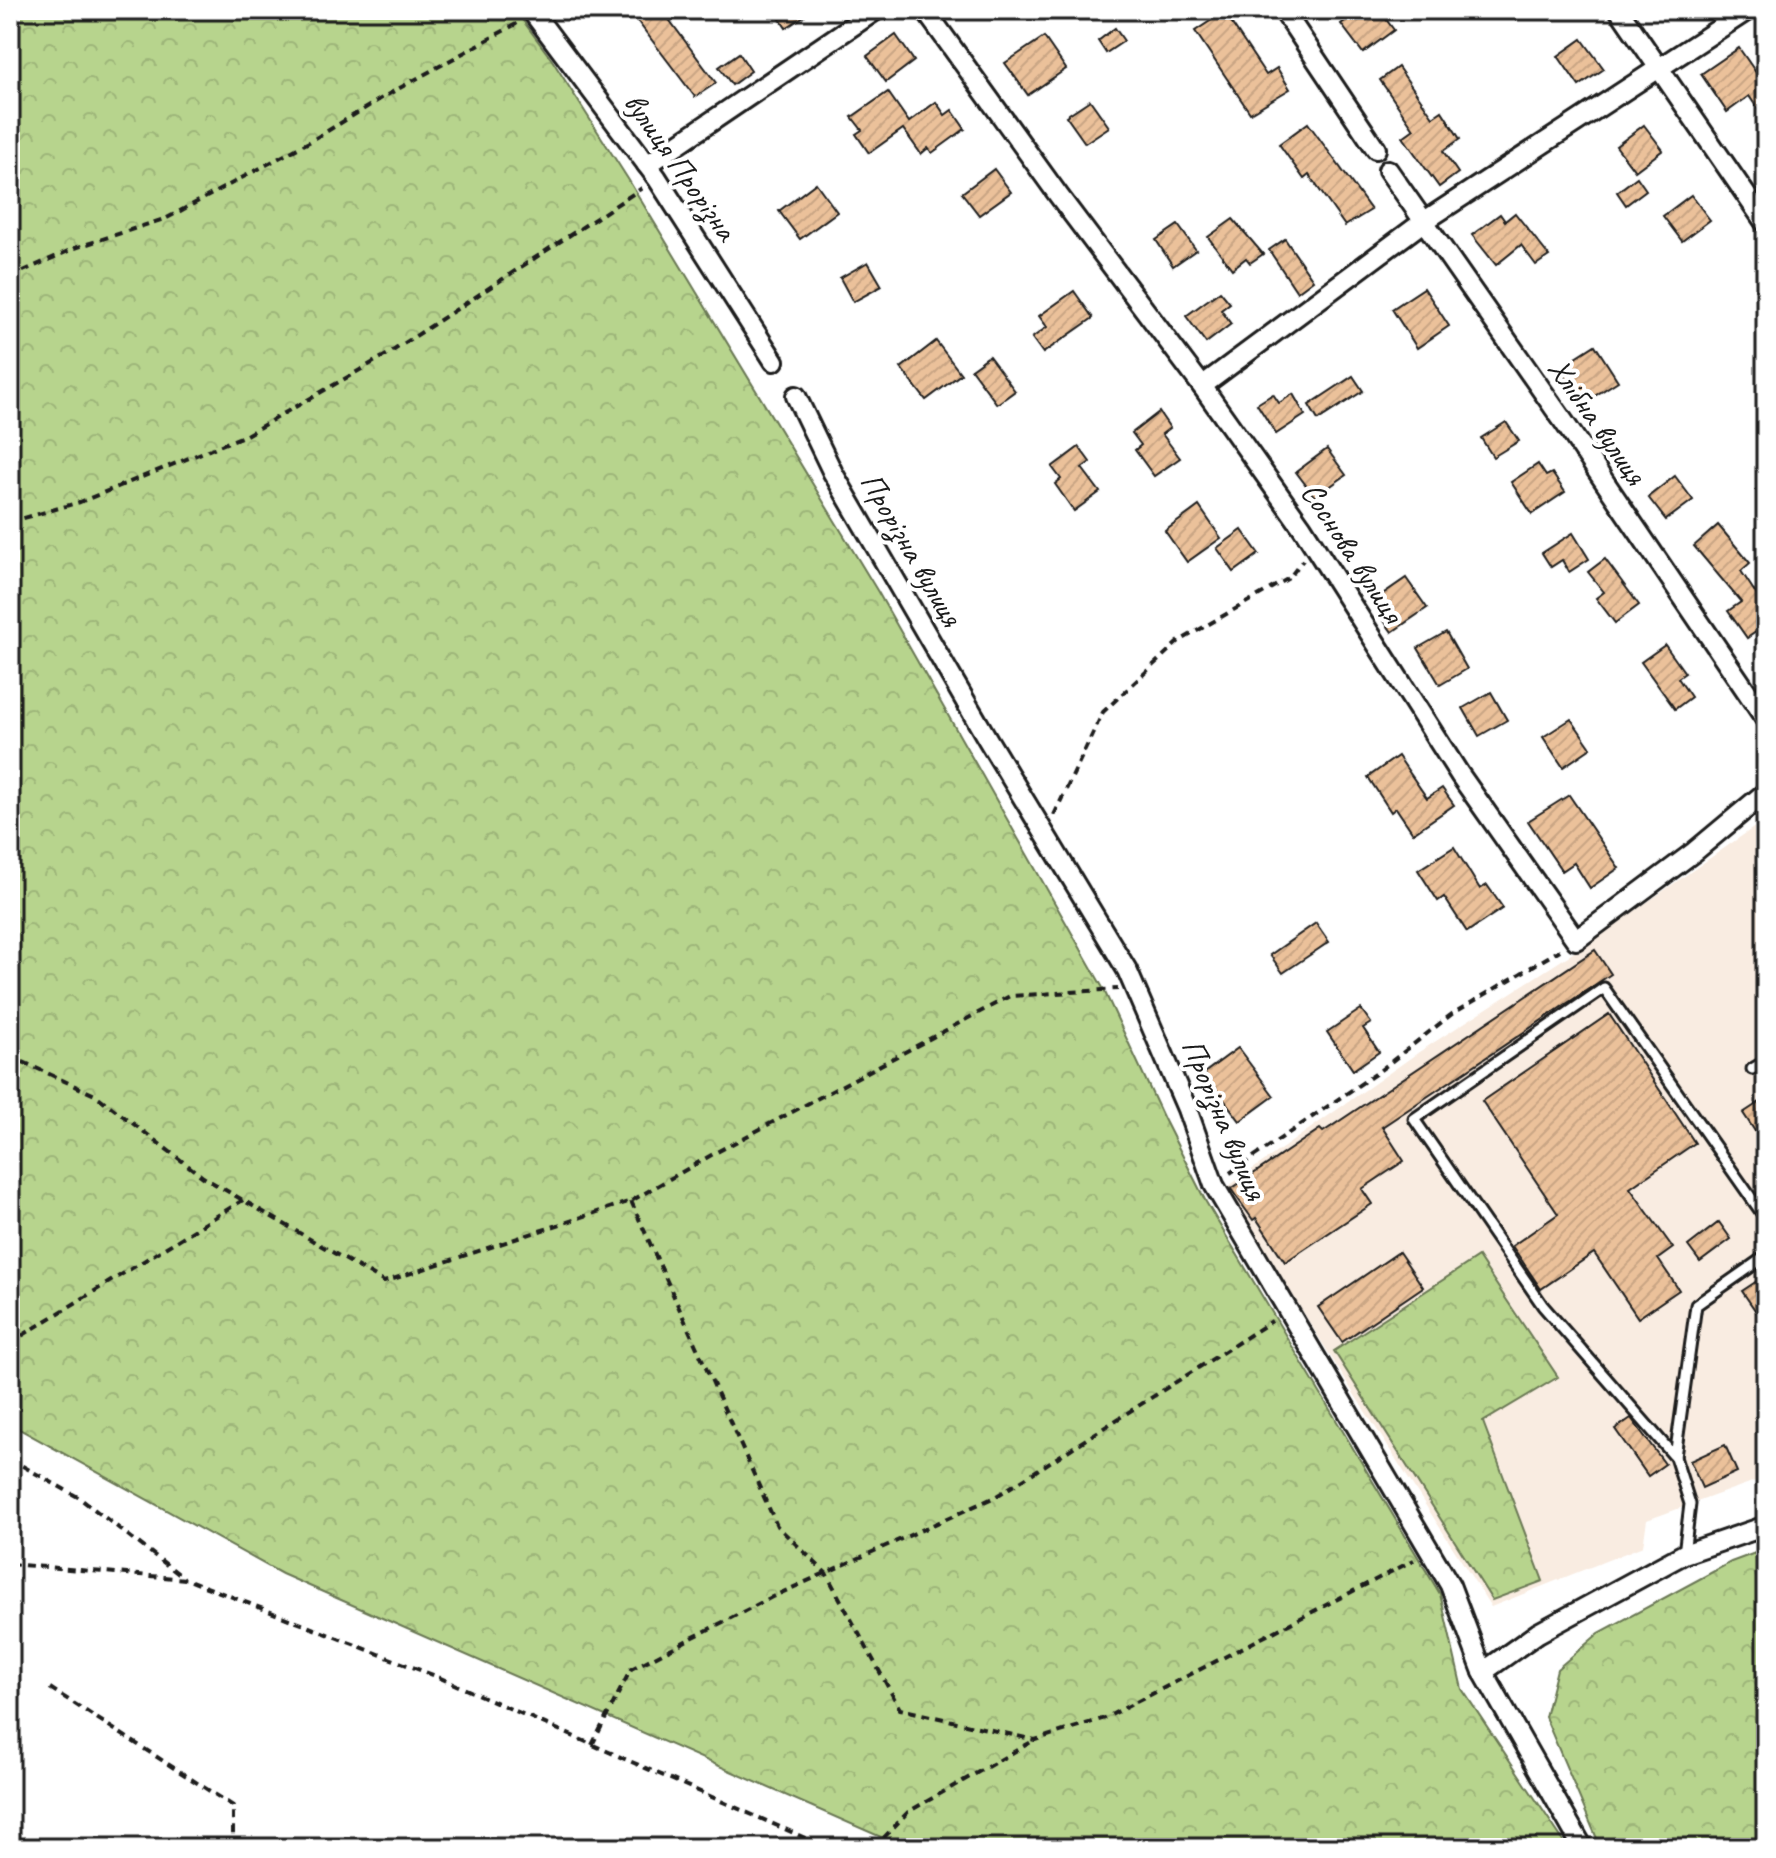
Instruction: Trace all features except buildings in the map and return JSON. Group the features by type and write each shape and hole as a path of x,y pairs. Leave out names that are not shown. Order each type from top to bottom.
{"street":[{"path":"652,171 876,10"},
{"name":"Соснова вулиця","path":"925,10 1068,209 1202,386 1314,545 1460,775 1576,940"},
{"path":"1283,10 1376,149"},
{"path":"1619,10 1766,224"},
{"path":"1202,386 1423,222 1748,10"},
{"name":"вулиця Прорізна","path":"532,12 652,171 774,361"},
{"name":"Хлібна вулиця","path":"1388,170 1763,709"},
{"name":"Прорізна вулиця","path":"796,396 833,473 1136,988 1187,1109 1214,1185 1450,1585 1483,1672 1583,1848"},
{"path":"1576,940 1694,852 1766,792"},
{"path":"1483,1672 1538,1633 1684,1554 1766,1526"}],"lane":[{"path":"1684,1554 1690,1504 1675,1457 1543,1306 1414,1119 1604,988 1766,1219"},
{"path":"1752,1069 1766,1061"},
{"path":"1675,1457 1696,1305 1766,1256"}],"path":[{"path":"10,277 75,248 167,218 309,142 532,12"},
{"path":"10,522 80,502 246,435 388,354 652,171"},
{"path":"1045,835 1103,712 1178,642 1289,578 1314,545"},
{"path":"1214,1185 1378,1072 1452,1014 1576,940"},
{"path":"10,1056 97,1096 203,1177 384,1282 631,1201 729,1145 1010,996 1136,988"},
{"path":"10,1343 243,1200"},
{"path":"631,1201 777,1526 826,1573 900,1709 1035,1740"},
{"path":"592,1745 631,1669 772,1597 995,1497 1288,1312"},
{"path":"10,1459 78,1497 186,1579 438,1677 828,1848"},
{"path":"874,1848 908,1812 1035,1740 1105,1718 1430,1552"},
{"path":"10,1564 186,1579"},
{"path":"50,1688 233,1806 233,1837 224,1848"}],"shaded area":[{"path":"1766,819 1766,1477 1647,1520 1643,1546 1491,1607 1226,1188 1419,1052 1596,938"}],"green space":[{"path":"10,10 515,10 552,60 628,179 878,592 1103,988 1206,1202 1440,1594 1462,1689 1568,1848 906,1848 282,1574 10,1424"},
{"path":"1478,1257 1558,1377 1483,1422 1543,1581 1492,1600 1334,1351"},
{"path":"1766,1549 1766,1848 1601,1848 1545,1717 1557,1669 1599,1633 1731,1562"}]}
